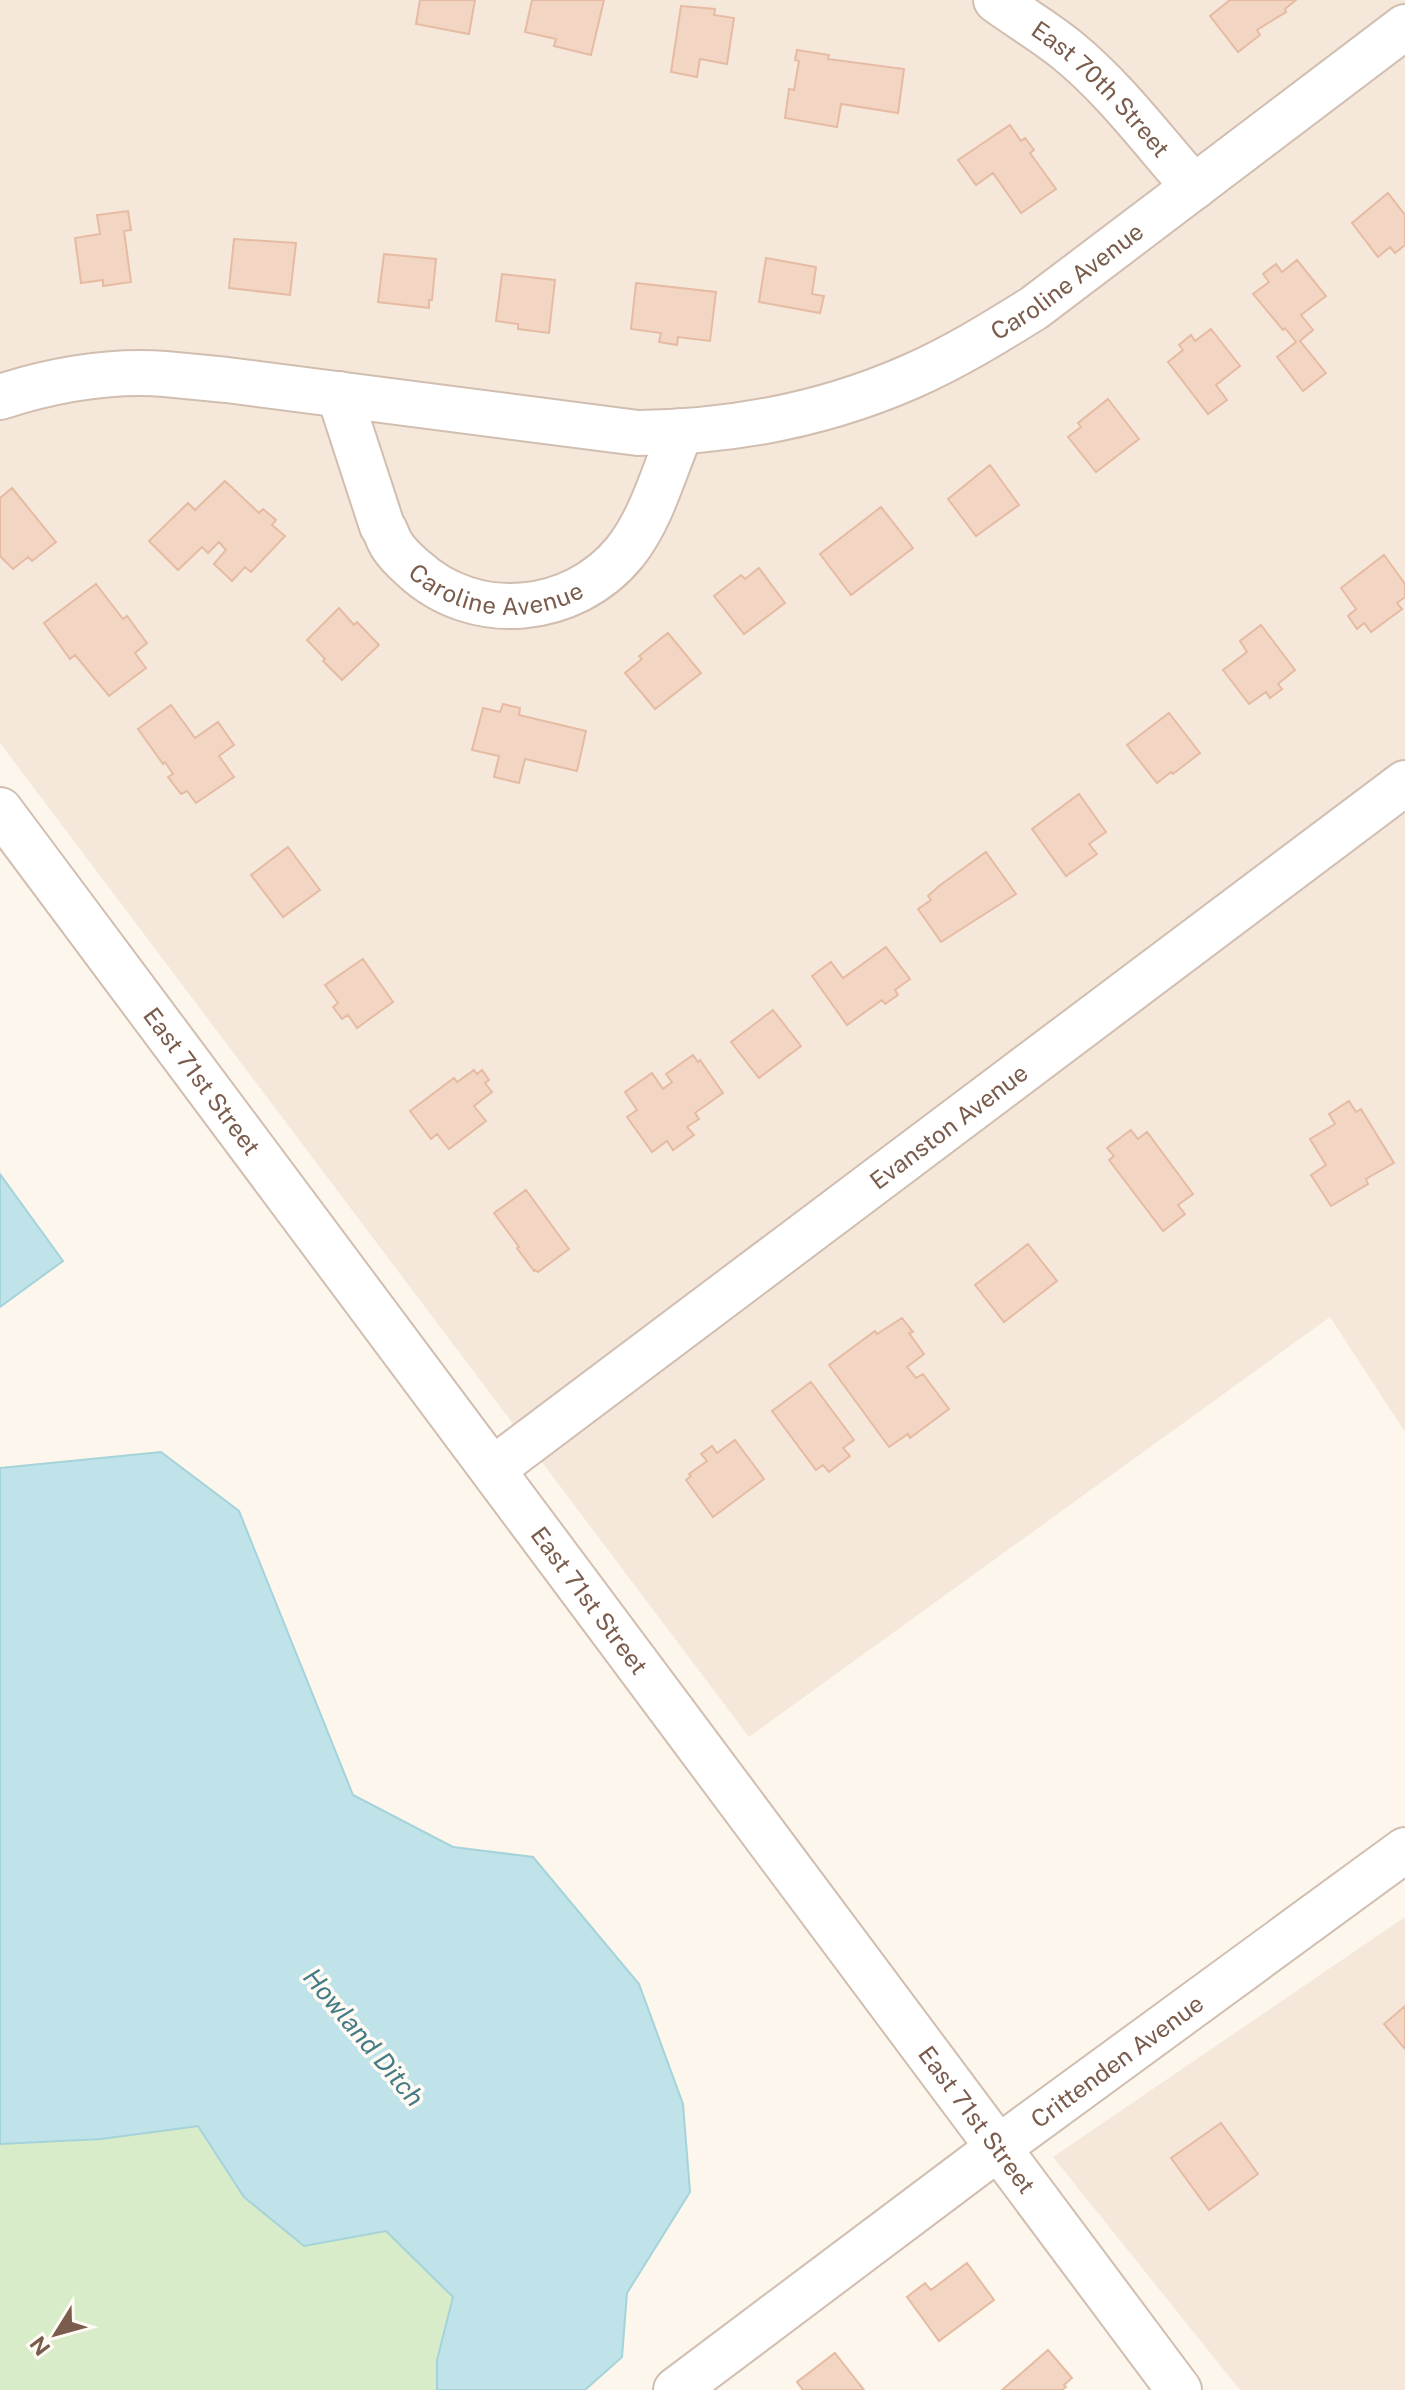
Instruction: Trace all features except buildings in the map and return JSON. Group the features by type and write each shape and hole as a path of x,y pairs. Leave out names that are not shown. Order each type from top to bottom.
{"street":[{"name":"East 70th Street","path":"996,0 1061,45 1081,63 1132,114 1194,187"},
{"name":"Caroline Avenue","path":"0,397 59,382 129,374 165,374 638,433 748,424 826,407 933,367 988,338 1034,308 1405,27"},
{"name":"Caroline Avenue","path":"339,394 390,542 414,569 450,593 492,606 528,606 553,601 600,576 625,551 641,529 681,431"},
{"name":"Evanston Avenue","path":"493,1469 1405,783"},
{"name":"East 71st Street","path":"0,810 1179,2390"},
{"name":"Crittenden Avenue","path":"676,2390 998,2148 1405,1850"}],"shaded area":[{"path":"0,0 1405,0 1405,1432 1330,1317 749,1737 0,743"},
{"path":"1405,1917 1405,2390 1240,2390 1053,2157"}],"green space":[{"path":"198,2126 244,2197 304,2246 387,2231 453,2298 437,2360 437,2390 0,2390 0,2144 101,2139"}],"water":[{"path":"0,1174 63,1261 0,1307"},
{"name":"Howland Ditch","path":"161,1452 239,1511 353,1795 453,1847 533,1857 639,1984 683,2104 690,2192 627,2293 622,2357 585,2390 437,2390 437,2360 453,2297 386,2231 304,2246 244,2197 198,2126 101,2139 0,2144 0,1468"}]}
